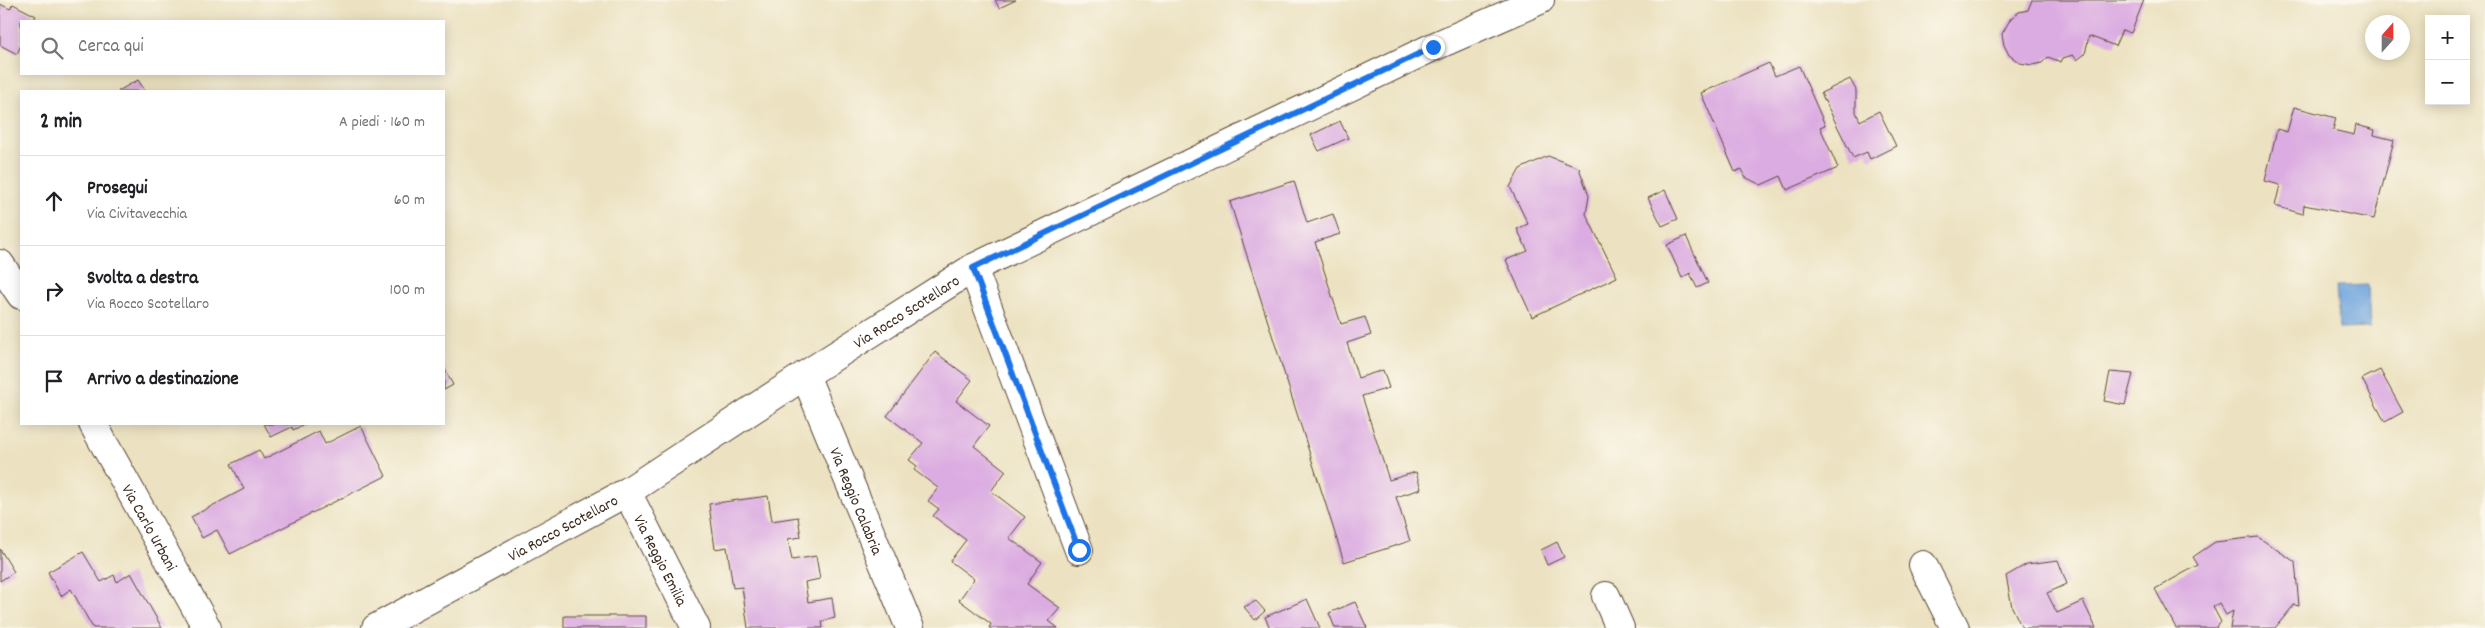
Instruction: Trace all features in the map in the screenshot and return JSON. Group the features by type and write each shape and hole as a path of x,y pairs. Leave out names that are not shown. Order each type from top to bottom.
{"street":[{"name":"Via Rocco Scotellaro","path":"376,628 627,492 805,374 973,268 1433,47 1540,0"},
{"path":"0,264 20,294"},
{"path":"973,268 1079,550"},
{"name":"Via Reggio Calabria","path":"805,374 910,628"},
{"name":"Via Carlo Urbani","path":"94,425 208,628"},
{"name":"Via Reggio Emilia","path":"627,492 696,628"},
{"path":"1923,565 1955,628"},
{"path":"1606,596 1620,628"}],"water":[{"path":"2368,285 2370,328 2339,329 2336,286"}],"building":[{"path":"995,0 1016,0 999,8"},
{"path":"2032,0 2144,0 2131,33 2122,30 2115,46 2089,36 2085,54 2077,60 2073,55 2063,58 2061,62 2048,57 2042,63 2032,65 2020,63 2009,55 2004,45 2002,34 2011,18 2019,12 2028,10"},
{"path":"0,4 10,9 13,4 36,16 34,20 20,20 20,47 17,54 0,45"},
{"path":"1769,63 1775,76 1799,66 1825,125 1820,127 1838,168 1787,190 1781,176 1761,185 1745,177 1741,169 1735,172 1701,93"},
{"path":"1850,79 1856,90 1856,112 1860,121 1879,111 1896,146 1870,159 1867,152 1853,158 1821,93"},
{"path":"138,80 144,90 120,90"},
{"path":"2294,107 2336,118 2333,130 2354,135 2356,125 2375,130 2374,135 2394,140 2374,219 2304,205 2303,214 2275,206 2280,185 2265,181 2277,129 2287,132"},
{"path":"1340,121 1348,138 1319,151 1311,135"},
{"path":"1548,156 1579,168 1589,196 1586,214 1617,277 1532,317 1506,260 1528,251 1517,229 1528,224 1510,187 1520,169"},
{"path":"1294,181 1307,223 1333,214 1340,234 1315,242 1341,324 1365,317 1371,335 1347,343 1358,378 1383,370 1389,388 1362,396 1389,480 1416,472 1421,489 1396,497 1410,541 1344,562 1230,202"},
{"path":"1665,190 1678,219 1662,226 1648,198"},
{"path":"1686,236 1708,283 1697,288 1690,273 1682,278 1667,245"},
{"path":"935,352 972,380 956,401 989,426 974,446 1006,471 991,491 1025,517 1009,538 1042,562 1027,584 1060,608 1049,621 1058,628 989,628 991,624 959,600 974,579 950,561 966,540 933,516 939,509 928,501 938,488 914,470 917,466 909,460 923,443 887,416"},
{"path":"445,370 453,385 445,389"},
{"path":"2380,370 2403,412 2385,422 2362,379"},
{"path":"2110,372 2133,374 2125,405 2104,401"},
{"path":"265,425 303,425 293,430 292,427 271,437"},
{"path":"361,426 386,476 230,554 217,530 202,538 191,517 244,489 231,464 259,450 264,459 319,431 325,444"},
{"path":"768,496 772,521 798,517 801,537 788,539 792,560 816,556 820,579 805,582 808,602 832,598 835,618 822,621 823,628 748,628 742,587 733,588 727,547 715,549 709,504"},
{"path":"2258,537 2295,562 2299,606 2294,605 2275,628 2230,628 2233,611 2226,615 2219,603 2213,607 2221,622 2216,628 2176,628 2155,589 2198,565 2193,557 2215,542"},
{"path":"1557,542 1564,557 1547,565 1541,550"},
{"path":"0,549 14,572 0,581"},
{"path":"83,552 101,582 114,575 117,582 131,573 162,628 93,628 71,589 61,596 48,572"},
{"path":"2058,560 2067,584 2047,593 2057,613 2083,601 2096,628 2022,628 2012,607 2006,576 2027,564"},
{"path":"1307,599 1320,628 1270,628 1265,617"},
{"path":"1256,601 1265,611 1255,620 1244,607"},
{"path":"1355,602 1367,628 1335,628 1329,613"},
{"path":"564,616 646,616 646,628 564,628"}],"route":[{"path":"1079,550 973,268 1433,47"}]}
